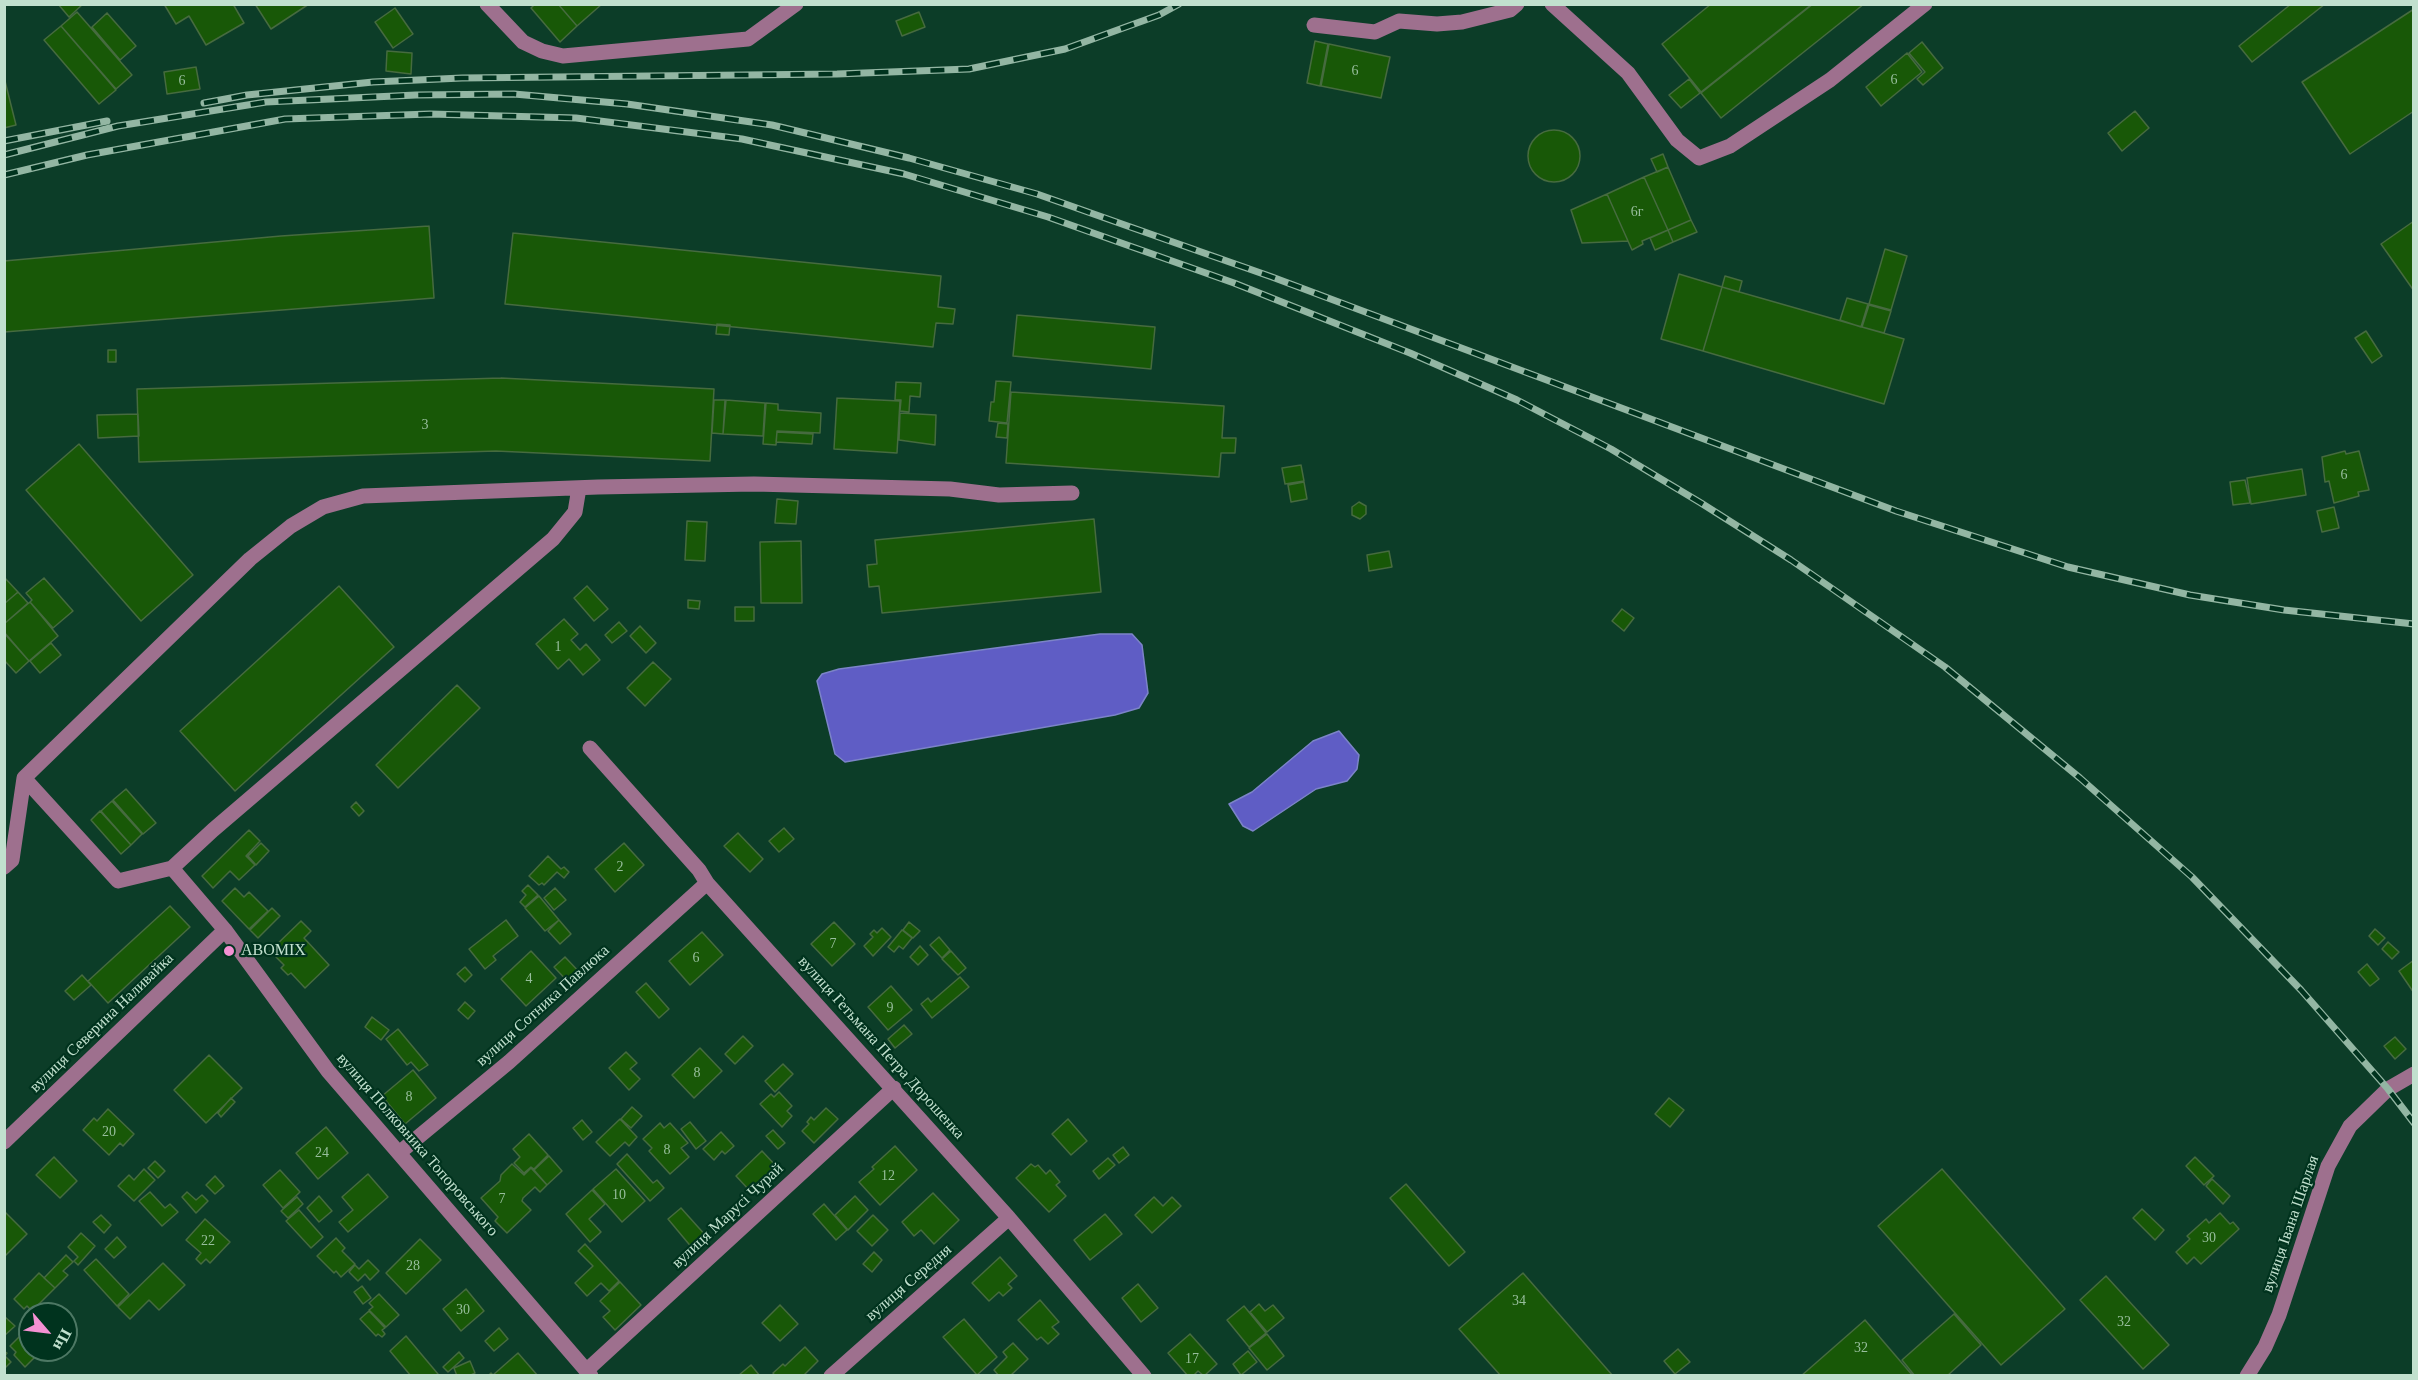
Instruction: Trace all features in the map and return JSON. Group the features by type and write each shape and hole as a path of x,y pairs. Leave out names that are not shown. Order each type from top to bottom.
{"street":[{"path":"487,4 523,42 542,51 563,56 748,39 796,4"},
{"path":"1314,25 1375,32 1399,21 1437,24 1462,22 1510,10 1517,4"},
{"path":"1552,4 1628,73 1677,140 1699,158 1730,146 1820,87 1925,4"},
{"path":"4,867 12,860 24,778 250,559 291,526 323,507 363,496 754,484 950,489 999,495 1072,493"},
{"path":"24,778 118,882 172,868 213,830 553,539 575,512 579,488"},
{"name":"вулиця Гетьмана Петра Дорошенка","path":"590,748 699,870 707,883 1009,1218 1144,1376"},
{"name":"вулиця Полковника Топоровського","path":"172,868 225,930 328,1071 589,1373"},
{"name":"вулиця Сотника Павлюка","path":"399,1153 509,1062 707,883"},
{"name":"вулиця Северина Наливайка","path":"4,1142 225,930"},
{"name":"вулиця Івана Шарлая","path":"2247,1376 2265,1347 2279,1315 2328,1166 2350,1126 2388,1089 2414,1074"},
{"name":"вулиця Марусі Чурай","path":"589,1373 894,1088"},
{"name":"вулиця Середня","path":"831,1376 1009,1218"}],"shaded area":[{"path":"1100,634 1132,634 1142,645 1148,693 1139,708 1115,715 845,762 835,754 817,681 822,674 839,669"},
{"path":"1339,731 1359,755 1357,769 1347,781 1316,789 1253,831 1243,826 1229,804 1252,792 1313,741"}],"building":[{"path":"58,4 83,4 69,17"},
{"path":"164,4 233,4 244,23 206,45 189,16 176,24"},
{"path":"255,4 309,4 271,29"},
{"path":"535,4 558,4 577,26 560,42 531,8"},
{"path":"558,4 602,4 577,26"},
{"path":"1711,4 1812,4 1701,92 1662,44"},
{"path":"1813,4 1864,4 1721,118 1701,93"},
{"path":"2291,4 2325,4 2252,62 2239,46"},
{"path":"395,8 413,34 393,48 375,22"},
{"path":"2414,9 2414,111 2350,154 2302,82"},
{"path":"77,12 132,75 116,89 61,26"},
{"path":"919,12 925,27 902,36 896,21"},
{"path":"107,13 136,46 120,60 92,27"},
{"path":"61,26 116,90 99,104 44,40"},
{"path":"1315,41 1328,44 1320,86 1307,83"},
{"path":"1922,42 1943,68 1923,85 1917,79 1925,72 1909,53"},
{"path":"1329,44 1390,57 1381,98 1321,86"},
{"path":"387,51 412,53 411,74 386,71"},
{"path":"1907,53 1922,72 1881,106 1866,87"},
{"path":"196,67 200,89 167,94 164,72"},
{"path":"4,77 16,125 4,128"},
{"path":"1689,79 1700,93 1681,108 1669,95"},
{"path":"2135,111 2149,128 2122,151 2108,133"},
{"path":"1554,130 1564,132 1572,138 1578,146 1580,156 1578,166 1572,174 1564,180 1554,182 1544,180 1536,174 1530,166 1528,156 1530,146 1536,138 1544,132"},
{"path":"1663,154 1668,167 1657,172 1651,159"},
{"path":"1668,167 1691,220 1668,230 1644,177"},
{"path":"1644,177 1668,230 1642,241 1643,244 1632,250 1607,194"},
{"path":"1607,194 1628,241 1582,243 1571,210"},
{"path":"1691,220 1697,232 1673,242 1668,230"},
{"path":"2414,221 2414,291 2381,244"},
{"path":"429,226 434,298 4,332 4,261 281,236"},
{"path":"1668,230 1673,242 1655,250 1650,238"},
{"path":"513,233 941,276 938,307 955,309 953,324 936,323 933,347 505,304"},
{"path":"1885,249 1907,256 1891,310 1869,304"},
{"path":"1679,274 1722,287 1703,351 1661,339"},
{"path":"1725,276 1742,281 1739,292 1722,287"},
{"path":"1722,287 1904,339 1884,404 1703,351"},
{"path":"1847,298 1868,304 1861,327 1840,320"},
{"path":"1869,305 1891,311 1884,333 1862,327"},
{"path":"1017,315 1155,327 1151,369 1013,356"},
{"path":"717,324 730,325 729,335 716,334"},
{"path":"2366,331 2382,356 2372,363 2355,338"},
{"path":"108,350 116,350 116,362 108,362"},
{"path":"501,378 714,389 710,461 496,451 139,462 137,389"},
{"path":"996,381 1011,382 1007,423 989,421"},
{"path":"896,382 921,383 920,397 910,396 909,412 900,411 901,400 895,400"},
{"path":"1011,392 1224,406 1222,438 1236,438 1235,453 1221,453 1219,477 1006,463"},
{"path":"837,398 900,401 897,453 834,449"},
{"path":"714,400 725,400 723,434 712,433"},
{"path":"726,400 765,403 763,436 723,434"},
{"path":"766,403 778,404 778,410 821,413 820,433 777,431 776,445 763,444"},
{"path":"900,413 936,415 935,445 899,440"},
{"path":"138,414 139,436 98,438 97,415"},
{"path":"998,423 1008,424 1007,438 996,437"},
{"path":"777,432 813,434 812,444 776,442"},
{"path":"79,444 193,575 141,621 26,490"},
{"path":"2345,451 2346,454 2359,451 2369,490 2358,492 2359,496 2334,503 2329,481 2325,482 2322,457"},
{"path":"1301,465 1304,481 1285,484 1282,468"},
{"path":"2302,469 2306,495 2251,504 2247,478"},
{"path":"2245,480 2250,503 2233,505 2230,482"},
{"path":"1304,482 1307,499 1291,502 1288,485"},
{"path":"777,499 798,501 796,524 775,523"},
{"path":"1359,502 1366,506 1366,514 1360,519 1352,515 1352,507"},
{"path":"2334,507 2339,528 2322,532 2317,511"},
{"path":"1094,519 1101,592 882,613 879,586 869,587 867,565 877,564 875,540"},
{"path":"687,521 707,522 705,561 685,560"},
{"path":"801,541 802,603 761,603 760,542"},
{"path":"1389,551 1392,567 1369,571 1367,555"},
{"path":"4,577 18,592 4,604"},
{"path":"44,578 73,611 53,628 30,602 32,600 26,593"},
{"path":"339,586 394,647 235,791 180,731"},
{"path":"587,586 608,609 594,621 574,598"},
{"path":"18,592 28,603 4,624 4,604"},
{"path":"688,600 700,601 699,609 688,608"},
{"path":"30,602 58,636 29,661 4,632 4,624"},
{"path":"735,607 754,607 754,621 735,621"},
{"path":"1622,609 1634,618 1624,631 1612,621"},
{"path":"564,619 578,634 571,640 580,650 586,644 600,660 583,675 569,659 558,669 536,644"},
{"path":"619,622 627,631 612,643 605,635"},
{"path":"640,626 656,643 646,653 630,636"},
{"path":"4,633 29,661 16,673 4,660"},
{"path":"51,643 61,655 40,673 30,661"},
{"path":"653,662 671,679 645,706 627,688"},
{"path":"457,685 480,708 398,788 376,765"},
{"path":"126,789 156,823 143,834 113,800"},
{"path":"112,801 142,834 131,845 101,811"},
{"path":"356,802 364,811 359,816 351,807"},
{"path":"100,811 131,845 121,854 91,820"},
{"path":"784,828 794,839 779,852 769,841"},
{"path":"249,830 260,841 246,856 255,865 239,880 230,871 213,888 202,876"},
{"path":"738,833 763,859 750,872 724,846"},
{"path":"261,843 269,851 256,865 248,856"},
{"path":"624,843 644,865 615,892 595,869"},
{"path":"548,856 561,869 564,867 569,872 564,878 557,872 544,885 542,883 539,885 529,876"},
{"path":"528,885 538,895 525,907 520,902 526,895 522,891"},
{"path":"235,888 244,897 249,892 268,911 249,929 222,901"},
{"path":"555,888 566,900 554,910 544,898"},
{"path":"539,896 559,920 545,931 525,908"},
{"path":"170,906 190,927 108,1003 88,981"},
{"path":"272,908 280,916 258,938 250,930"},
{"path":"506,920 518,936 493,956 496,960 485,969 469,949"},
{"path":"559,920 571,934 560,944 548,931"},
{"path":"301,921 311,931 304,938 329,965 305,988 291,973 288,975 281,968 284,965 270,951"},
{"path":"834,922 855,944 832,966 811,944"},
{"path":"909,922 920,931 913,938 903,930"},
{"path":"882,928 891,937 873,956 864,946 873,937 870,934 874,930 877,933"},
{"path":"2375,929 2385,938 2378,945 2369,936"},
{"path":"902,930 912,938 903,949 899,946 894,952 888,947"},
{"path":"702,932 723,955 690,985 669,961"},
{"path":"939,937 950,950 942,958 930,945"},
{"path":"2388,942 2399,952 2392,959 2382,949"},
{"path":"920,946 928,955 918,965 910,957"},
{"path":"531,951 556,978 526,1006 501,979"},
{"path":"951,951 966,968 958,975 942,959"},
{"path":"565,957 583,976 572,986 554,967"},
{"path":"2414,960 2414,993 2399,971"},
{"path":"2367,964 2379,979 2370,986 2358,972"},
{"path":"465,967 472,975 465,982 457,974"},
{"path":"82,975 91,985 74,1000 65,991"},
{"path":"960,977 969,987 932,1018 921,1004 928,998 931,1002"},
{"path":"646,983 669,1009 659,1018 636,992"},
{"path":"891,986 912,1010 888,1030 868,1007"},
{"path":"465,1002 475,1011 468,1019 458,1010"},
{"path":"372,1017 389,1030 381,1040 365,1027"},
{"path":"904,1025 912,1034 895,1048 888,1039"},
{"path":"398,1029 428,1065 419,1071 411,1062 407,1065 386,1039"},
{"path":"743,1036 753,1046 735,1064 725,1054"},
{"path":"2395,1037 2406,1049 2395,1059 2384,1046"},
{"path":"700,1048 722,1071 694,1098 672,1075"},
{"path":"626,1052 637,1063 630,1069 640,1079 629,1090 609,1068"},
{"path":"209,1055 242,1088 206,1123 174,1090"},
{"path":"783,1064 793,1074 775,1092 765,1081"},
{"path":"413,1070 436,1098 405,1124 382,1096"},
{"path":"779,1092 792,1106 787,1111 792,1116 782,1127 760,1104 771,1094 774,1097"},
{"path":"231,1098 235,1102 221,1117 218,1113"},
{"path":"1669,1098 1684,1110 1670,1127 1655,1114"},
{"path":"632,1107 642,1116 631,1128 621,1119"},
{"path":"826,1108 838,1119 814,1143 802,1131 809,1124 807,1122 811,1117 814,1120"},
{"path":"108,1109 134,1134 123,1146 120,1143 109,1155 83,1130 94,1118 97,1121"},
{"path":"620,1119 637,1137 629,1146 625,1142 610,1156 596,1142"},
{"path":"1068,1119 1087,1141 1071,1155 1052,1134"},
{"path":"582,1120 592,1132 583,1140 573,1128"},
{"path":"690,1122 706,1141 696,1149 681,1129"},
{"path":"660,1123 664,1128 670,1123 688,1143 681,1148 689,1157 670,1174 649,1151 652,1148 643,1139"},
{"path":"326,1127 348,1153 318,1179 296,1153"},
{"path":"773,1130 785,1143 778,1149 766,1136"},
{"path":"721,1132 734,1146 725,1154 722,1151 714,1160 703,1149"},
{"path":"529,1134 548,1155 534,1169 531,1167 524,1173 514,1163 520,1157 513,1149"},
{"path":"895,1146 917,1170 880,1205 859,1182"},
{"path":"1123,1147 1129,1155 1119,1163 1113,1155"},
{"path":"762,1151 777,1167 751,1192 736,1176"},
{"path":"627,1154 653,1183 657,1180 664,1188 650,1201 617,1164"},
{"path":"549,1156 562,1171 547,1185 534,1170"},
{"path":"54,1157 77,1181 60,1198 36,1175"},
{"path":"2195,1157 2214,1176 2204,1185 2186,1166"},
{"path":"1108,1158 1115,1165 1099,1179 1093,1171"},
{"path":"155,1161 165,1171 158,1178 148,1168"},
{"path":"512,1164 524,1175 531,1168 547,1185 540,1192 535,1187 523,1198 522,1201 531,1210 507,1233 495,1221 498,1217 481,1198 500,1181 501,1175"},
{"path":"1031,1164 1035,1167 1038,1165 1046,1174 1050,1170 1060,1182 1056,1185 1066,1196 1049,1212 1016,1178"},
{"path":"144,1169 155,1180 134,1201 118,1186 129,1175 134,1180"},
{"path":"616,1169 645,1201 622,1222 593,1189"},
{"path":"1942,1169 2065,1309 2001,1365 1878,1226"},
{"path":"280,1170 300,1192 283,1208 263,1185"},
{"path":"368,1174 388,1197 348,1232 339,1222 353,1210 342,1197"},
{"path":"215,1176 224,1186 215,1194 206,1185"},
{"path":"2212,1179 2230,1196 2223,1204 2206,1186"},
{"path":"1406,1184 1465,1252 1449,1266 1390,1198"},
{"path":"592,1190 605,1204 589,1219 601,1232 590,1242 566,1214"},
{"path":"150,1192 165,1208 170,1204 178,1212 162,1226 139,1201"},
{"path":"187,1192 196,1200 202,1195 208,1201 196,1213 182,1197"},
{"path":"933,1193 959,1220 934,1244 921,1230 914,1236 902,1222"},
{"path":"319,1196 332,1211 319,1222 307,1208"},
{"path":"855,1196 868,1210 848,1230 835,1215"},
{"path":"297,1197 303,1204 288,1218 281,1211"},
{"path":"1154,1197 1163,1206 1172,1197 1181,1206 1152,1233 1135,1215"},
{"path":"824,1204 847,1230 836,1240 813,1214"},
{"path":"681,1208 707,1237 693,1249 668,1219"},
{"path":"2142,1209 2164,1230 2155,1240 2133,1218"},
{"path":"299,1210 323,1237 311,1248 286,1221"},
{"path":"4,1211 27,1234 4,1257"},
{"path":"2220,1213 2230,1224 2233,1222 2239,1229 2201,1264 2194,1257 2187,1264 2176,1252 2190,1239 2187,1236 2206,1219 2209,1223"},
{"path":"1105,1214 1122,1234 1090,1260 1074,1240"},
{"path":"101,1215 111,1225 104,1233 93,1222"},
{"path":"873,1215 888,1230 872,1246 857,1231"},
{"path":"205,1219 230,1242 210,1263 206,1259 201,1264 196,1259 201,1253 186,1240"},
{"path":"81,1233 95,1246 78,1265 74,1261 78,1257 68,1247"},
{"path":"117,1237 126,1247 114,1258 105,1249"},
{"path":"336,1238 345,1248 342,1251 355,1264 341,1277 317,1256"},
{"path":"420,1239 441,1260 406,1294 386,1273"},
{"path":"585,1244 619,1281 609,1291 601,1283 587,1296 575,1283 593,1266 578,1251"},
{"path":"874,1252 882,1260 872,1272 863,1264"},
{"path":"66,1255 73,1262 63,1271 68,1275 55,1288 44,1278"},
{"path":"1000,1257 1017,1276 1008,1284 1012,1288 1003,1296 999,1292 989,1301 972,1283"},
{"path":"96,1259 129,1294 117,1306 84,1270"},
{"path":"368,1260 379,1271 370,1280 365,1274 358,1281 349,1272 355,1265 359,1269"},
{"path":"163,1263 185,1285 159,1310 149,1300 130,1319 118,1307"},
{"path":"39,1273 55,1288 41,1302 18,1303 14,1299"},
{"path":"1523,1273 1613,1376 1501,1376 1459,1329"},
{"path":"2106,1276 2169,1345 2143,1369 2080,1300"},
{"path":"620,1282 641,1305 615,1330 603,1317 610,1311 600,1301"},
{"path":"1138,1284 1158,1308 1141,1322 1122,1298"},
{"path":"362,1286 371,1298 363,1304 354,1292"},
{"path":"466,1289 484,1311 461,1331 443,1309"},
{"path":"379,1294 399,1315 386,1327 369,1310 373,1307 369,1303"},
{"path":"1040,1300 1059,1322 1052,1327 1059,1334 1048,1344 1041,1337 1037,1340 1018,1320"},
{"path":"1259,1304 1265,1311 1273,1305 1284,1318 1267,1332 1250,1312"},
{"path":"780,1305 798,1324 780,1341 762,1323"},
{"path":"1244,1306 1266,1333 1249,1347 1227,1320"},
{"path":"369,1311 385,1328 382,1330 385,1334 382,1337 378,1334 376,1336 360,1319"},
{"path":"1954,1314 1981,1345 1947,1376 1915,1376 1902,1360"},
{"path":"4,1316 15,1326 4,1336"},
{"path":"964,1319 997,1357 977,1375 943,1337"},
{"path":"1865,1320 1913,1376 1801,1376"},
{"path":"499,1328 508,1339 494,1351 485,1341"},
{"path":"1190,1334 1217,1364 1204,1376 1198,1371 1193,1376 1188,1376 1168,1353"},
{"path":"1267,1334 1284,1356 1267,1370 1249,1348"},
{"path":"406,1336 438,1374 436,1376 411,1376 390,1351"},
{"path":"18,1338 18,1359 14,1355 16,1352 10,1346"},
{"path":"1013,1343 1028,1359 1010,1376 999,1376 994,1370 1007,1357 1003,1352"},
{"path":"805,1347 818,1361 803,1376 775,1376 773,1373 783,1364 785,1366"},
{"path":"1678,1349 1690,1362 1675,1374 1664,1361"},
{"path":"4,1351 7,1353 5,1356 11,1362 4,1369"},
{"path":"1248,1351 1257,1362 1241,1375 1233,1364"},
{"path":"459,1352 464,1358 448,1372 443,1367"},
{"path":"518,1353 538,1376 488,1376 491,1373 493,1375"},
{"path":"470,1361 475,1373 469,1376 457,1376 454,1368"},
{"path":"20,1362 30,1362 25,1367"},
{"path":"751,1365 760,1376 739,1376 739,1375"}],"railway":[{"path":"204,103 247,95 373,82 462,78 837,74 969,69 1065,49 1159,15 1179,4"},
{"path":"4,155 118,126 266,102 416,95 514,94 627,104 772,125 909,158 1037,194 1272,277 1896,511 2068,567 2190,595 2284,610 2414,624"},
{"path":"4,175 87,155 285,119 430,114 576,118 742,139 904,174 1048,217 1234,283 1410,353 1517,400 1611,449 1791,560 1945,667 2080,778 2192,877 2301,990 2388,1089 2414,1123"},
{"path":"4,141 107,121"}],"place":[{"name":"ABOMIX","path":"229,951"}]}
